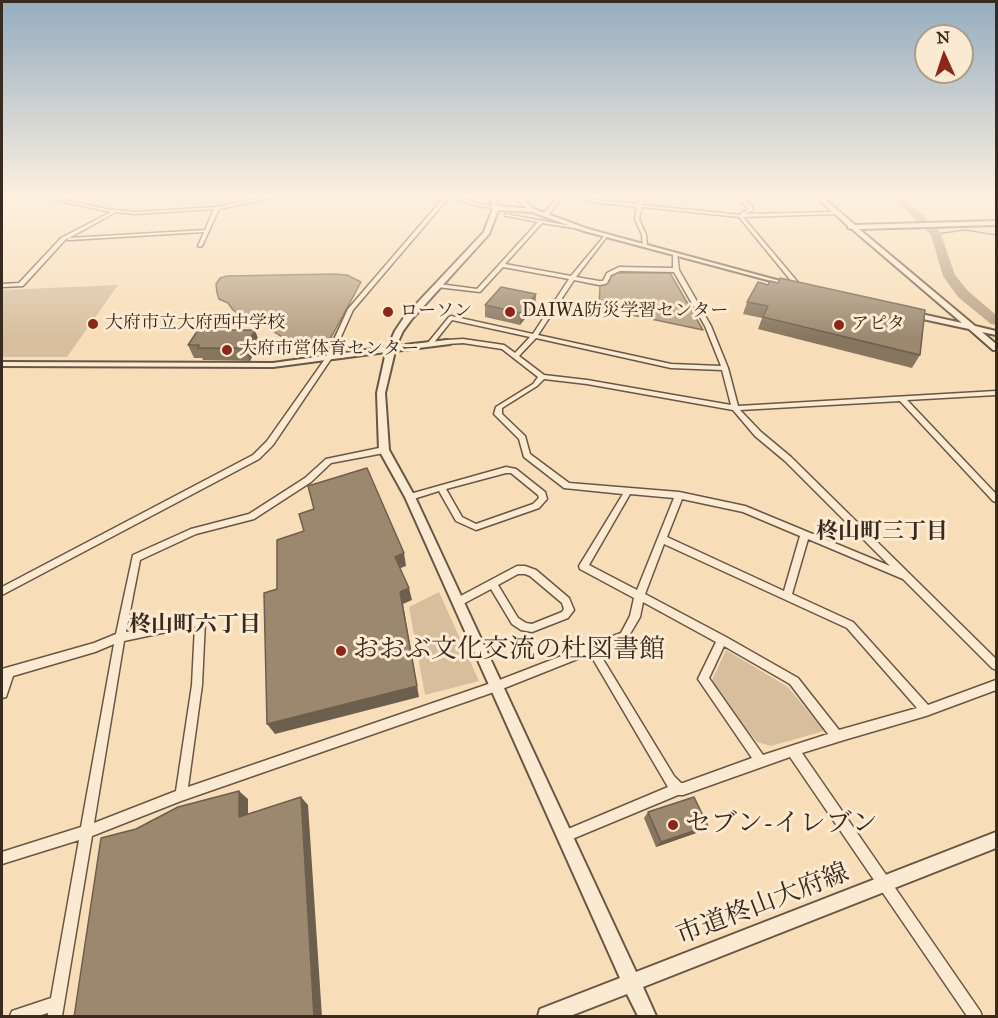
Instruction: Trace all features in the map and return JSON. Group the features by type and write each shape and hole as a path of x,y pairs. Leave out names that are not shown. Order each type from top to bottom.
{"street":[{"path":"2,286 21,285 60,243"},
{"path":"2,591 256,456 270,443 328,359 350,310 409,243"},
{"path":"480,243 408,318 391,350 381,393 384,450 410,498 647,1017"},
{"path":"439,286 475,292 521,243"},
{"path":"515,356 534,337 573,278 600,243"},
{"path":"633,243 810,290"},
{"path":"762,243 800,288"},
{"path":"869,243 996,348"},
{"path":"675,254 676,270 708,326 725,368 735,408 758,434 788,459 996,665"},
{"path":"501,265 598,283 605,282 609,274 619,269 676,270"},
{"path":"907,313 995,333"},
{"path":"430,344 451,318 671,366 725,368"},
{"path":"2,364 273,365 463,341 504,347 542,377 586,382 735,408 996,393"},
{"path":"542,377 535,385 499,407 498,414 522,438 527,454 567,486 679,495 745,509 909,578"},
{"path":"901,398 996,499"},
{"path":"17,1017 56,1010 120,637 136,558 194,531 251,517 308,480 329,461 384,450"},
{"path":"410,498 441,488 506,470 513,471 542,494 543,499 536,506 476,527 459,519 441,488"},
{"path":"629,490 583,566 794,681 837,736"},
{"path":"2,858 86,832 181,795 497,686 624,636 634,617 639,598 679,495"},
{"path":"787,596 805,535"},
{"path":"662,539 850,625 926,711"},
{"path":"458,602 517,570 525,570 533,573 566,601 569,610 565,615 532,628 524,627 515,621 493,584"},
{"path":"2,693 5,673 95,647 120,637 200,621 197,685 181,795"},
{"path":"722,640 703,679 761,761"},
{"path":"592,649 670,780 678,789"},
{"path":"565,836 678,789 688,788 837,736 926,711 996,685"},
{"path":"793,751 975,1017"},
{"name":"市道柊山大府線","path":"547,1017 996,840"}],"shaded area":[{"path":"616,273 670,273 703,330 599,308 600,285"},
{"path":"347,275 361,282 327,345 314,351 290,346 282,337 261,323 244,318 228,303 219,299 217,293 216,284 220,278 227,276"},
{"path":"118,285 67,357 2,357 2,290"},
{"path":"439,592 479,681 425,695 409,607"},
{"path":"726,650 788,687 824,731 771,746 757,742 710,684"}],"building":[{"name":"アピタ","path":"780,278 925,310 920,355 763,317 768,306 747,302 758,282 768,285 770,281 778,283"},
{"path":"501,287 536,294 521,313 485,305"},
{"path":"198,330 255,330 245,348 198,348 199,345 188,345"},
{"name":"おおぶ文化交流の杜図書館","path":"367,468 404,553 395,557 409,588 400,592 417,686 267,724 264,593 277,589 277,540 304,531 299,514 314,509 308,486"},
{"path":"239,791 239,817 301,797 314,1017 74,1017 101,838 136,829 178,807"},
{"name":"セブン-イレブン","path":"694,797 708,826 661,842 648,812"}],"waterway":[{"path":"939,243 949,276 963,294 996,321"}],"place":[{"name":"ローソン","path":"388,312"},
{"name":"DAIWA防災学習センター","path":"510,312"},
{"name":"大府市立大府西中学校","path":"93,324"},
{"name":"アピタ","path":"839,325"},
{"name":"大府市営体育センター","path":"227,350"},
{"name":"おおぶ文化交流の杜図書館","path":"341,651"},
{"name":"セブン-イレブン","path":"673,825"}],"district":[{"name":"柊山町三丁目","path":"882,533"},
{"name":"柊山町六丁目","path":"195,626"}]}
